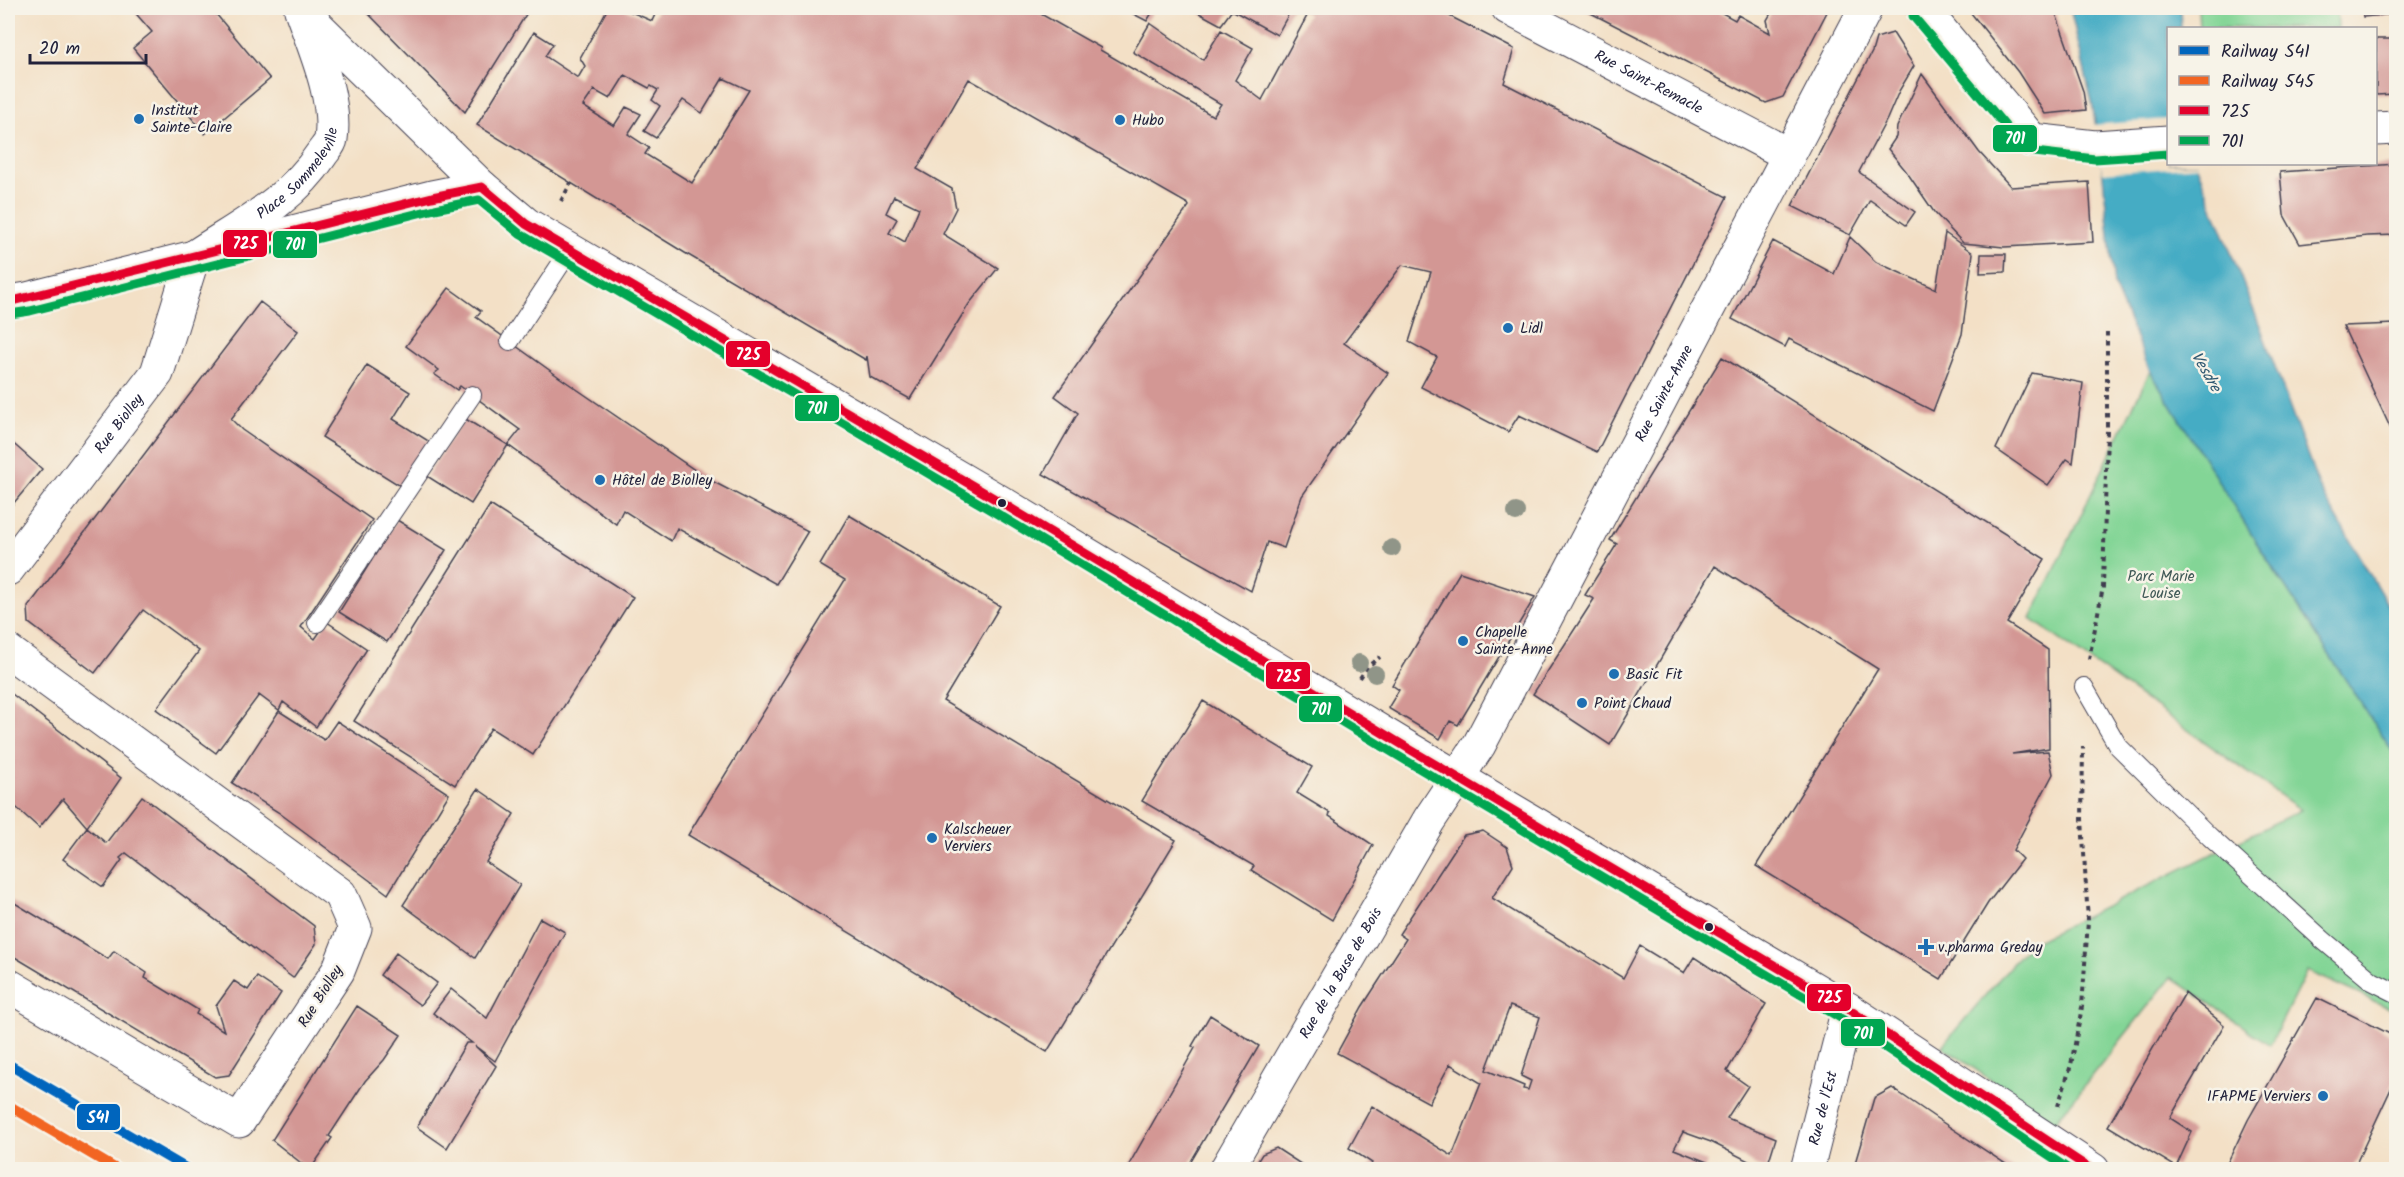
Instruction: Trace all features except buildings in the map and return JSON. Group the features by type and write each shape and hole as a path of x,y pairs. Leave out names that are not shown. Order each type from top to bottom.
{"street":[{"name":"Rue Saint-Remacle","path":"1508,8 1789,155"},
{"name":"Rue Sainte-Anne","path":"1456,777 1479,745 1866,8"},
{"path":"1922,8 2032,140 2095,147 2167,142"},
{"name":"Place Sommeleville","path":"300,9 482,187 526,224 890,437 1848,1009 2093,1170"},
{"name":"Place Sommeleville","path":"193,257 272,205 299,183 308,175 331,141 330,112 325,81 300,9"},
{"path":"2377,129 2397,128"},
{"name":"Place Sommeleville","path":"193,257 432,196 482,187"},
{"path":"8,302 193,257"},
{"name":"Rue Biolley","path":"8,569 157,373 193,257"},
{"name":"Rue Biolley","path":"8,651 340,894 355,928 338,971 239,1121 8,985"},
{"name":"Rue de la Buse de Bois","path":"1226,1170 1456,777"},
{"name":"Rue de l'Est","path":"1807,1170 1848,1009"}],"lane":[{"path":"510,341 570,250"},
{"path":"317,623 472,394"},
{"path":"2084,687 2118,746 2210,837 2331,947 2372,981 2397,993"}],"path":[{"path":"2084,687 2103,587 2107,333"},
{"path":"1358,682 1368,666 1380,657"},
{"path":"2048,1141 2071,1065 2082,1007 2088,921 2082,819 2084,747"}],"green space":[{"path":"2198,8 2337,8 2338,27 2199,27"},
{"name":"Parc Marie Louise","path":"2150,371 2263,553 2396,757 2396,1011 2307,971 2270,1045 2171,977 2054,1124 1942,1046 2028,945 2301,810 2031,619"}],"water":[{"name":"Vesdre","path":"2070,8 2180,8 2181,27 2167,27 2167,165 2196,165 2260,326 2320,489 2396,619 2396,757 2263,553 2150,371 2114,286 2103,175 2092,102"}],"pier":[{"path":"2167,119 2167,165 2200,166 2103,173 2092,125"}],"rail line":[{"name":"S41","path":"8,1064 189,1170"},
{"name":"545","path":"8,1105 118,1170"}],"transit line":[{"name":"701","path":"1913,16 2026,151 2095,159 2167,154"},
{"name":"725","path":"482,187 526,224 1002,503 1411,750 1848,1009 2092,1170"},
{"name":"725","path":"8,302 432,197 482,187"},
{"name":"701","path":"10,314 30,311 435,209 479,200 520,234 996,513 1405,760 1842,1019 2070,1170"}],"place":[{"name":"Institut Sainte-Claire","path":"139,119"},
{"name":"Hubo","path":"1120,120"},
{"name":"Lidl","path":"1508,328"},
{"name":"Hôtel de Biolley","path":"600,480"},
{"name":"Chapelle Sainte-Anne","path":"1463,641"},
{"name":"Basic Fit","path":"1614,674"},
{"name":"Point Chaud","path":"1582,703"},
{"name":"Kalscheuer Verviers","path":"932,838"},
{"name":"v.pharma Greday","path":"1926,947"},
{"name":"IFAPME Verviers","path":"2323,1096"}]}
